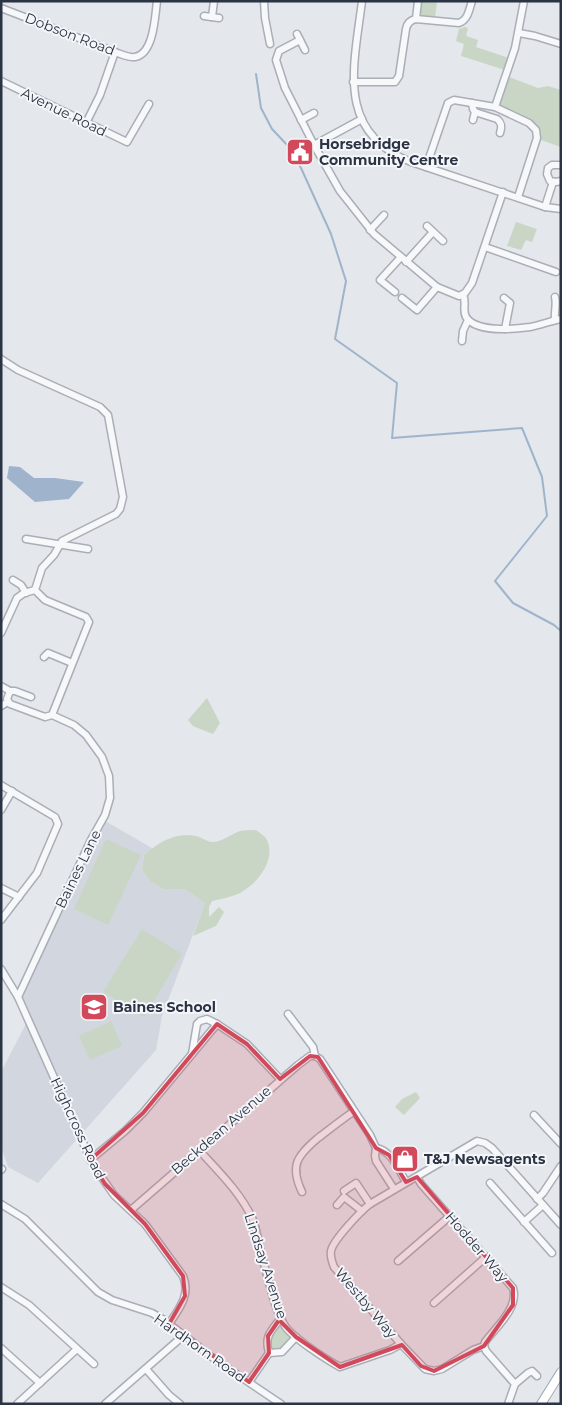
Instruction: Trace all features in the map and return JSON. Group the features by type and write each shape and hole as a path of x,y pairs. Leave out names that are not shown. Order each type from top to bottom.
{"main road":[{"path":"541,1404 561,1372"}],"street":[{"name":"Dobson Road","path":"1,8 132,57 139,56 145,50 152,36 157,1"},
{"path":"212,17 214,1"},
{"path":"264,1 270,44"},
{"path":"362,1 353,82 356,104 362,119 374,138 400,158 561,210"},
{"path":"416,20 418,1"},
{"path":"353,82 388,82 397,80 406,29 410,21 459,23 465,20 472,1"},
{"path":"495,107 519,33 524,1"},
{"path":"204,16 219,18"},
{"path":"519,33 561,44"},
{"path":"305,50 298,37 279,51 276,60 285,88 340,191 370,230 400,257 437,287 454,295 463,295"},
{"path":"86,123 100,95 115,52"},
{"name":"Avenue Road","path":"1,81 127,142 149,104"},
{"path":"426,167 448,103 454,100 495,107 530,123 536,130 537,138 518,197"},
{"path":"472,103 475,112 473,120"},
{"path":"301,120 314,112"},
{"path":"475,112 497,119 502,124 500,133"},
{"path":"314,145 362,119"},
{"path":"553,182 547,176 548,168 553,164 561,165"},
{"path":"553,182 561,181"},
{"path":"545,206 553,182"},
{"path":"463,295 472,283 503,192"},
{"path":"370,230 384,216"},
{"path":"427,226 444,241"},
{"path":"406,262 433,232"},
{"path":"485,248 548,265 556,272"},
{"path":"395,292 380,280 400,257"},
{"path":"402,298 417,310 437,287"},
{"path":"463,295 465,299 464,312 468,320 484,327 505,329 528,327 558,320 554,312 559,305 555,297"},
{"path":"504,298 513,302 505,329"},
{"path":"462,341 463,331 468,320"},
{"path":"1,358 18,370 100,407 108,415 123,497 116,514 65,538 54,555 42,568 35,590"},
{"path":"26,539 88,549"},
{"path":"13,580 26,593"},
{"path":"1,633 17,598 35,590"},
{"path":"8,702 45,717 52,715 89,624 86,617 43,599 35,590"},
{"path":"47,652 72,663"},
{"path":"1,686 10,691 31,697"},
{"path":"8,702 7,697 10,691"},
{"path":"1,706 8,702"},
{"name":"Baines Lane","path":"18,996 91,840 105,815 111,789 109,776 102,757 90,736 74,725 52,715"},
{"path":"1,784 55,817 58,824 37,873 1,920"},
{"path":"1,810 12,791"},
{"path":"1,888 19,897"},
{"name":"Highcross Road","path":"1,969 18,996 90,1160 117,1199 144,1224 185,1282 186,1296 169,1324"},
{"path":"288,1014 313,1047 316,1056 320,1059 353,1112 370,1135 376,1148 376,1160 394,1189"},
{"path":"192,1054 197,1024 207,1019 247,1044 280,1079"},
{"path":"90,1160 135,1122 217,1024"},
{"name":"Beckdean Avenue","path":"130,1210 280,1079 305,1060 316,1056"},
{"path":"302,1192 295,1172 299,1157 308,1146 353,1112"},
{"path":"534,1115 561,1144"},
{"name":"Westby Way","path":"484,1346 473,1350 442,1369 430,1370 421,1366 340,1274 331,1261 333,1246 370,1204 473,1142 482,1142 492,1148 561,1226"},
{"path":"376,1148 382,1149 389,1155 406,1182"},
{"name":"Lindsay Avenue","path":"199,1150 240,1197 249,1212 257,1232 271,1288 281,1318 286,1327 296,1337 340,1367 383,1353 401,1344"},
{"path":"537,1199 561,1166"},
{"name":"Hodder Way","path":"417,1177 513,1288 513,1305 484,1346"},
{"path":"344,1190 356,1183 370,1204"},
{"path":"492,1188 524,1222 544,1250 552,1253"},
{"path":"337,1205 344,1197 362,1211"},
{"name":"Hardhorn Road","path":"1,1204 29,1223 98,1292 112,1300 152,1313 216,1361 281,1404"},
{"path":"524,1222 543,1205"},
{"path":"398,1262 450,1216"},
{"path":"434,1303 486,1257"},
{"path":"1,1287 29,1305 94,1364"},
{"path":"249,1382 269,1353 267,1345 268,1336 281,1318"},
{"path":"105,1404 123,1386 184,1336"},
{"path":"269,1353 282,1352 296,1337"},
{"path":"484,1346 515,1384"},
{"path":"1,1348 40,1383"},
{"path":"17,1404 77,1349"},
{"path":"146,1368 169,1395 180,1404"},
{"path":"508,1404 515,1384 528,1373 532,1372 537,1376"}],"highlighted area":[{"path":"217,1024 247,1044 280,1079 310,1056 318,1057 376,1148 389,1155 406,1182 417,1177 513,1288 513,1305 484,1346 434,1371 421,1366 402,1345 340,1367 296,1337 279,1320 268,1336 269,1353 249,1382 169,1324 185,1296 183,1276 145,1224 105,1184 90,1160 143,1113"}],"shaded area":[{"name":"Baines School","path":"105,821 152,848 144,855 142,868 151,882 163,889 184,889 205,903 162,1016 156,1050 38,1183 8,1167 1,1146 1,1074 28,1020 20,1000"}],"green space":[{"path":"420,1 437,1 435,19 417,17"},
{"path":"468,28 466,36 478,40 476,47 509,58 505,70 461,56 464,44 456,41 459,29"},
{"path":"509,77 538,88 548,86 561,90 561,147 541,140 541,131 537,124 502,108 500,102"},
{"path":"516,222 537,229 532,242 526,240 521,250 507,246"},
{"path":"207,698 220,723 213,734 193,726 188,720"},
{"path":"256,830 267,840 269,848 269,857 262,873 242,892 212,901 209,907 209,917 219,907 224,912 216,926 193,936 205,903 184,889 163,889 151,882 142,869 144,855 162,842 182,835 196,836 215,842 240,831"},
{"path":"106,839 141,855 108,925 74,909"},
{"path":"142,929 182,954 144,1017 103,992"},
{"path":"111,1021 122,1046 90,1060 79,1036"},
{"path":"416,1092 420,1098 404,1115 395,1107 402,1099"},
{"path":"281,1318 296,1337 285,1350 269,1353 267,1345"}],"water":[{"path":"9,466 20,467 34,478 55,478 84,482 69,499 35,502 7,478"}],"waterway":[{"path":"256,74 261,108 272,129 289,147 301,168 331,234 346,281 335,339 397,383 392,438 522,428 542,477 547,516 495,581 513,603 554,625 561,631"}],"place":[{"name":"Horsebridge Community Centre","path":"300,152"},
{"name":"Baines School","path":"94,1007"},
{"name":"T&J Newsagents","path":"405,1159"}]}
